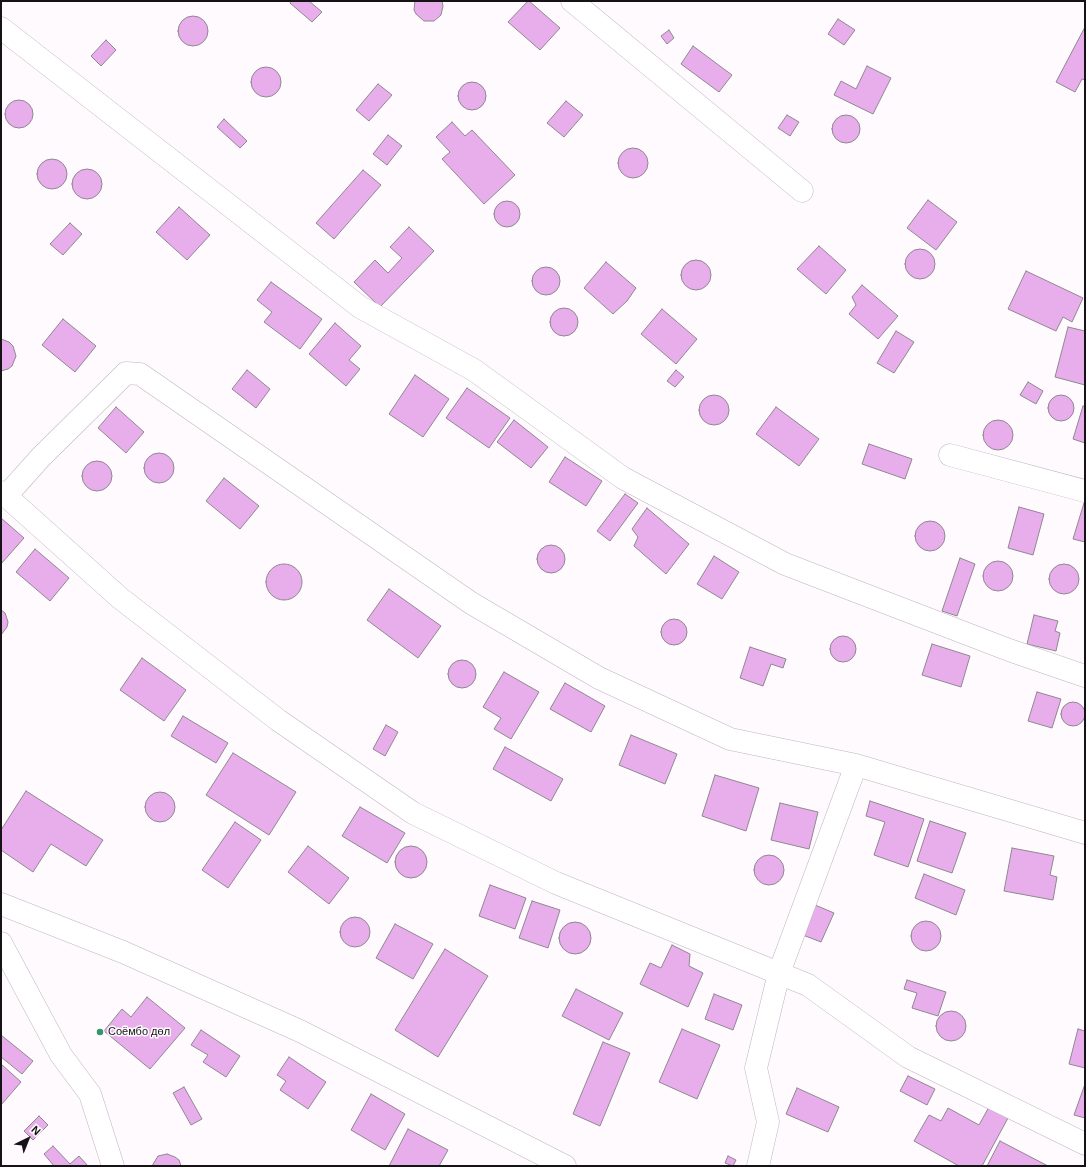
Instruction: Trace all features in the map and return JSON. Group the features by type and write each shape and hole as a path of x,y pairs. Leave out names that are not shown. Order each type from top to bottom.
{"street":[{"path":"572,1 802,191"},
{"path":"1,28 360,307 474,370 623,478 785,564 1009,650 1085,676"},
{"path":"1085,833 856,765 730,739 599,678 472,602 140,374 126,373 4,494 126,603 278,720 414,812 556,883 808,985 908,1057 1085,1144"},
{"path":"950,455 1085,491"},
{"path":"758,1166 768,1122 756,1068 779,974 856,765"},
{"path":"1,904 123,952 300,1031 565,1166"},
{"path":"1,943 61,1055 90,1094 113,1166"}],"building":[{"path":"291,1 309,1 322,12 312,22 290,3"},
{"path":"415,1 442,1 443,6 441,15 434,21 424,21 416,14 414,10"},
{"path":"528,1 560,28 540,50 508,22"},
{"path":"193,16 204,20 208,31 204,42 193,46 182,42 178,31 182,20"},
{"path":"838,19 855,30 844,45 828,34"},
{"path":"1085,27 1085,80 1082,79 1075,92 1056,82"},
{"path":"669,30 674,38 667,44 661,36"},
{"path":"106,40 116,50 101,66 91,56"},
{"path":"693,46 732,75 719,92 681,64"},
{"path":"867,66 891,78 873,114 834,95 841,81 856,89"},
{"path":"266,67 277,71 281,82 277,93 266,97 255,93 251,82 255,71"},
{"path":"472,82 482,86 486,96 482,106 472,110 462,106 458,96 462,86"},
{"path":"378,84 392,95 369,121 356,110"},
{"path":"19,100 29,104 33,114 29,124 19,128 9,124 5,114 9,104"},
{"path":"566,101 583,115 564,137 547,123"},
{"path":"787,115 799,122 790,136 778,128"},
{"path":"846,115 856,119 860,129 856,139 846,143 836,139 832,129 836,119"},
{"path":"224,119 247,141 240,148 217,127"},
{"path":"452,122 465,136 472,130 515,175 484,204 442,159 450,152 436,137"},
{"path":"388,135 402,146 387,165 373,154"},
{"path":"633,148 643,153 648,163 643,173 633,178 623,173 618,163 623,153"},
{"path":"52,159 63,163 67,174 63,185 52,189 41,185 37,174 41,163"},
{"path":"87,169 93,170 101,178 101,190 93,198 87,199 81,198 73,190 72,184 73,178 81,170"},
{"path":"363,170 381,185 334,239 316,223"},
{"path":"928,200 957,222 936,250 907,228"},
{"path":"507,201 516,205 520,214 516,223 507,227 498,223 494,214 498,205"},
{"path":"179,207 210,235 187,260 156,232"},
{"path":"70,223 82,234 63,255 50,244"},
{"path":"409,227 434,251 380,307 354,282 375,260 388,273 402,258 390,247"},
{"path":"819,246 846,270 826,294 797,269"},
{"path":"920,249 931,253 935,264 931,275 920,279 909,275 905,264 909,253"},
{"path":"696,260 707,264 711,275 707,286 696,290 685,286 681,275 685,264"},
{"path":"606,262 636,288 627,301 613,314 584,288"},
{"path":"546,267 556,271 560,281 556,291 546,295 536,291 532,281 536,271"},
{"path":"1026,271 1083,298 1072,322 1063,317 1056,331 1008,309"},
{"path":"271,282 322,319 300,349 264,322 272,312 257,300"},
{"path":"862,285 898,316 878,339 849,314 856,305 852,297"},
{"path":"564,308 570,309 574,312 577,316 577,328 574,332 570,335 564,336 558,335 554,332 551,328 550,322 551,316 554,312 558,309"},
{"path":"662,309 697,339 676,364 641,334"},
{"path":"63,319 96,346 75,372 42,345"},
{"path":"335,323 361,346 349,360 360,369 346,386 309,354"},
{"path":"1068,327 1085,331 1085,385 1055,377"},
{"path":"896,331 914,342 894,373 877,363"},
{"path":"1,339 9,342 13,346 16,356 12,366 1,371"},
{"path":"247,370 270,389 256,408 232,389"},
{"path":"676,370 684,377 675,387 667,381"},
{"path":"415,375 449,399 423,437 389,414"},
{"path":"1028,382 1043,391 1036,404 1020,395"},
{"path":"467,388 510,418 489,448 446,418"},
{"path":"714,395 725,399 729,410 725,421 714,425 703,421 699,410 703,399"},
{"path":"1061,395 1070,399 1074,408 1070,417 1061,421 1052,417 1048,408 1052,399"},
{"path":"1083,406 1085,407 1085,443 1073,439"},
{"path":"116,407 144,432 126,453 98,428"},
{"path":"776,407 819,439 799,466 756,434"},
{"path":"514,420 548,447 531,468 497,442"},
{"path":"998,420 1009,424 1013,435 1009,446 998,450 987,446 983,435 987,424"},
{"path":"869,444 912,459 905,479 862,464"},
{"path":"159,453 170,457 174,468 170,479 159,483 148,479 144,468 148,457"},
{"path":"565,457 602,481 586,506 549,482"},
{"path":"97,461 103,462 111,470 111,482 103,490 97,491 91,490 83,482 82,476 83,470 91,462"},
{"path":"224,478 259,506 240,529 206,501"},
{"path":"625,494 638,503 610,541 597,531"},
{"path":"1085,503 1085,542 1073,539"},
{"path":"1019,507 1044,514 1033,555 1008,548"},
{"path":"647,508 689,544 666,574 634,546 638,537 632,529"},
{"path":"1,518 24,538 1,564"},
{"path":"930,521 941,525 945,536 941,547 930,551 919,547 915,536 919,525"},
{"path":"551,545 557,546 561,549 564,553 564,565 561,569 557,572 551,573 545,572 541,569 538,565 537,559 538,553 541,549 545,546"},
{"path":"35,549 69,578 50,601 16,572"},
{"path":"714,556 739,572 722,599 697,584"},
{"path":"960,558 975,564 957,616 942,611"},
{"path":"998,561 1009,565 1013,576 1009,587 998,591 987,587 983,576 987,565"},
{"path":"284,564 294,567 299,572 302,582 299,592 294,597 284,600 274,597 269,592 266,582 269,572 274,567"},
{"path":"1064,564 1075,568 1079,579 1075,590 1064,594 1053,590 1049,579 1053,568"},
{"path":"389,589 441,626 418,658 367,620"},
{"path":"1,610 5,613 8,622 7,627 1,635"},
{"path":"1034,615 1058,621 1055,631 1060,633 1056,651 1027,644"},
{"path":"674,619 683,623 687,632 683,641 674,645 665,641 661,632 665,623"},
{"path":"843,636 852,640 856,649 852,658 843,662 834,658 830,649 834,640"},
{"path":"932,644 970,656 961,687 922,675"},
{"path":"750,647 786,659 783,668 771,664 763,686 740,678"},
{"path":"142,658 186,690 164,721 120,690"},
{"path":"462,660 472,664 476,674 472,684 462,688 452,684 448,674 452,664"},
{"path":"504,672 539,692 511,739 494,729 501,718 483,707"},
{"path":"565,683 605,706 591,732 550,709"},
{"path":"1037,692 1061,699 1052,728 1028,721"},
{"path":"1068,702 1078,702 1085,709 1085,719 1078,726 1068,726 1061,719 1061,709"},
{"path":"183,716 228,743 216,763 171,736"},
{"path":"386,725 398,732 385,756 373,749"},
{"path":"631,735 677,754 665,784 619,765"},
{"path":"505,747 563,779 551,801 493,769"},
{"path":"233,753 296,792 269,835 206,795"},
{"path":"715,775 759,788 746,831 702,816"},
{"path":"26,791 103,840 86,866 51,844 33,872 1,850 1,830"},
{"path":"160,792 171,796 175,807 171,818 160,822 149,818 145,807 149,796"},
{"path":"870,801 924,819 908,867 874,855 885,822 866,816"},
{"path":"780,803 818,812 809,849 771,840"},
{"path":"360,807 405,833 387,863 342,836"},
{"path":"930,821 966,833 952,873 917,861"},
{"path":"235,822 261,840 228,888 202,870"},
{"path":"308,846 349,878 329,904 288,872"},
{"path":"408,846 414,846 423,850 427,862 423,874 414,878 408,878 399,874 395,865 395,859 399,850"},
{"path":"1012,848 1054,856 1050,875 1057,877 1053,900 1004,891"},
{"path":"769,855 780,859 784,870 780,881 769,885 758,881 754,870 758,859"},
{"path":"924,874 965,890 956,915 915,898"},
{"path":"490,885 526,898 515,929 479,916"},
{"path":"532,901 560,910 548,948 519,938"},
{"path":"808,902 834,913 821,942 795,932"},
{"path":"355,917 366,921 370,932 366,943 355,947 344,943 340,932 344,921"},
{"path":"926,921 937,925 941,936 937,947 926,951 915,947 911,936 915,925"},
{"path":"575,922 584,925 588,929 591,938 588,947 584,951 575,954 566,951 562,947 559,938 562,929 566,925"},
{"path":"395,924 433,944 413,979 376,958"},
{"path":"672,945 690,954 689,966 703,973 688,1007 640,984 650,963 661,968"},
{"path":"445,949 488,976 438,1057 395,1030"},
{"path":"907,980 946,992 938,1016 912,1008 917,993 904,989"},
{"path":"576,989 623,1013 609,1040 562,1016"},
{"path":"714,994 742,1005 733,1030 705,1019"},
{"path":"147,997 185,1028 150,1069 104,1031 122,1009 131,1017"},
{"path":"951,1011 962,1015 966,1026 962,1037 951,1041 940,1037 936,1026 940,1015"},
{"path":"682,1029 720,1045 697,1099 659,1082"},
{"path":"1078,1029 1085,1031 1085,1068 1069,1064"},
{"path":"201,1030 240,1056 226,1077 203,1062 208,1055 191,1045"},
{"path":"1,1035 33,1061 22,1074 1,1057"},
{"path":"603,1042 630,1053 600,1126 573,1114"},
{"path":"289,1057 326,1082 308,1109 280,1090 286,1081 277,1075"},
{"path":"1,1064 21,1082 1,1105"},
{"path":"908,1076 935,1089 927,1105 900,1091"},
{"path":"1085,1084 1085,1118 1074,1115"},
{"path":"184,1087 202,1119 191,1125 173,1093"},
{"path":"797,1088 839,1107 828,1132 786,1114"},
{"path":"371,1094 405,1114 385,1150 351,1130"},
{"path":"989,1107 1008,1118 982,1166 959,1166 914,1141 929,1115 941,1121 948,1108 979,1125"},
{"path":"39,1116 48,1125 33,1140 24,1131"},
{"path":"408,1129 448,1150 439,1166 389,1166"},
{"path":"1000,1141 1048,1166 987,1166"},
{"path":"53,1146 70,1164 79,1156 88,1166 54,1166 44,1154"},
{"path":"167,1154 179,1160 181,1166 152,1166 158,1156"},
{"path":"728,1156 736,1160 733,1166 725,1163"}],"place":[{"name":"Соёмбо дөл","path":"100,1032"}]}
